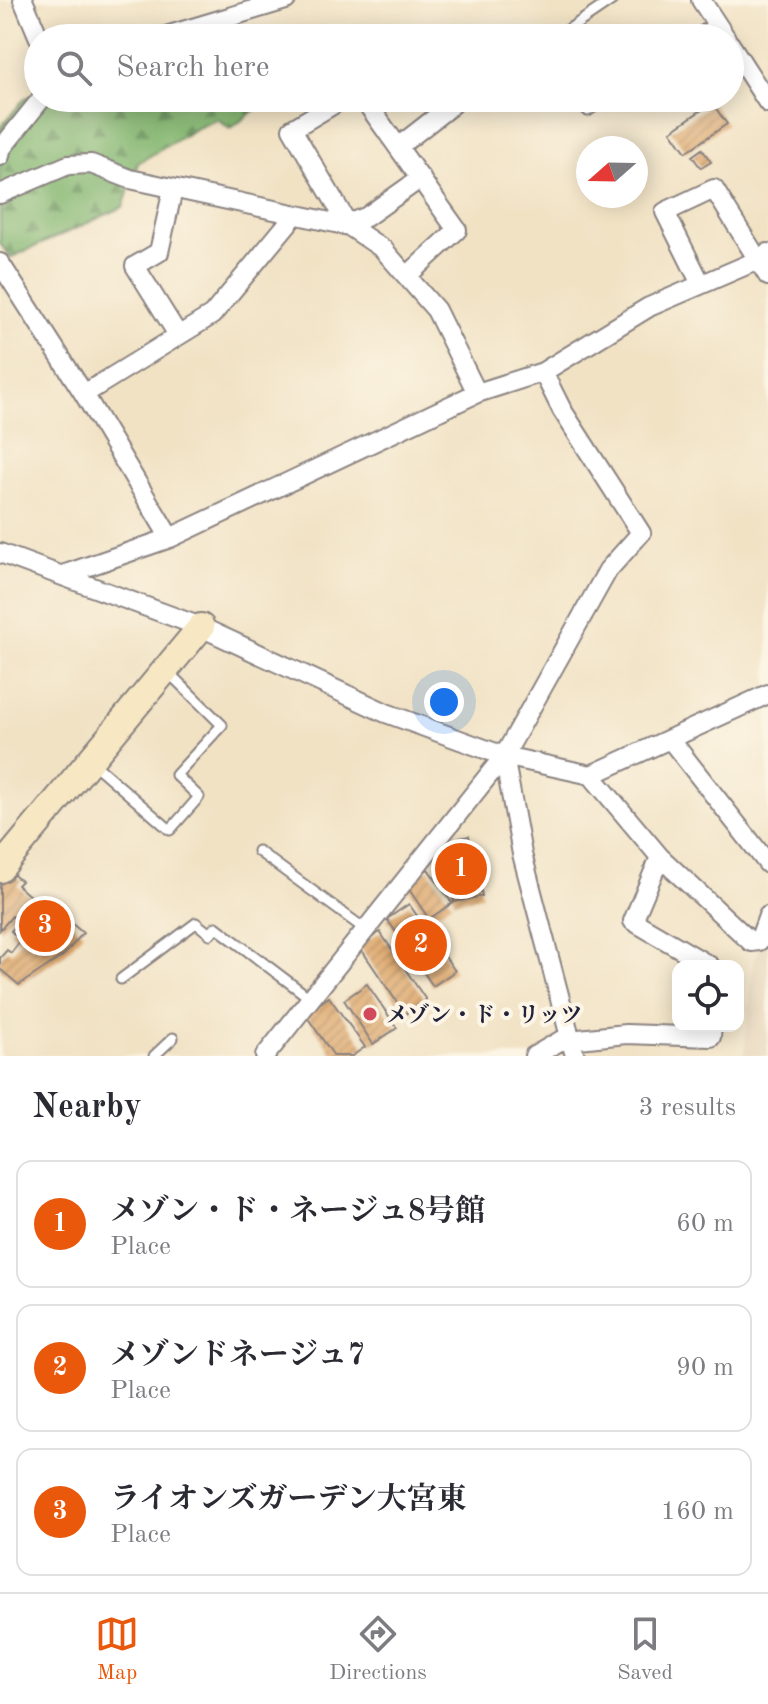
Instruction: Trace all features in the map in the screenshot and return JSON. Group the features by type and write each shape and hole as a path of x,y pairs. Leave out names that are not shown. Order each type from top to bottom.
{"street":[{"path":"23,0 33,24"},
{"path":"701,0 716,22"},
{"path":"204,24 278,1"},
{"path":"744,66 768,103"},
{"path":"0,156 1,149 31,112"},
{"path":"321,112 292,129 349,226"},
{"path":"373,112 457,230 407,276"},
{"path":"398,147 443,112"},
{"path":"0,194 68,165 91,164 130,179 349,226 383,249 436,310 477,393"},
{"path":"349,226 349,223 366,217 421,178"},
{"path":"173,189 159,252 135,266 178,335"},
{"path":"63,575 170,538 477,393 543,372 649,307 701,284 765,263 714,189 665,212 701,284"},
{"path":"84,394 212,315 294,216"},
{"path":"0,263 84,394 170,538"},
{"path":"265,1056 504,756 608,570 641,533 562,410 543,372"},
{"path":"0,553 201,627 386,713 504,756 591,775 768,694"},
{"path":"0,869 201,627"},
{"path":"670,739 768,864"},
{"path":"504,756 522,854 574,1048"},
{"path":"591,775 660,857 751,942 759,941 768,916"},
{"path":"660,857 633,921 700,960"},
{"path":"534,1056 560,1041 574,1048 626,1034 711,1037 711,1032"}],"lane":[{"path":"577,24 612,0"},
{"path":"90,760 170,830 199,797 176,775 222,725 166,670"},
{"path":"258,851 366,930"},
{"path":"121,979 196,923 210,934 216,927 311,999"},
{"path":"154,1056 173,1038"}],"shaded area":[{"path":"768,928 768,1056 744,1056 754,959"}],"green space":[{"path":"24,99 24,112 252,112 230,129 218,119 197,128 138,163 123,207 10,258 0,243 0,128"}],"building":[{"path":"699,112 718,112 727,124 686,152 671,131"},
{"path":"702,149 711,162 701,168 692,156"},
{"path":"469,836 482,896 454,902 441,843"},
{"path":"428,869 452,903 429,919 406,885"},
{"path":"10,872 21,881 17,885 60,922 64,917 83,933 64,955 19,985 0,969 0,958 7,950 11,953 22,939 26,942 32,935 26,930 19,939 11,931 19,921 12,916 0,930 0,885"},
{"path":"409,904 455,971 433,986 387,919"},
{"path":"380,932 426,1000 405,1014 359,946"},
{"name":"メゾン・ド・リッツ","path":"367,984 397,1028 373,1044 344,1000"},
{"path":"329,997 365,1047 352,1056 334,1056 305,1014"}],"place":[{"name":"メゾン・ド・ネージュ8号館","path":"461,869"},
{"name":"ライオンズガーデン大宮東","path":"45,926"},
{"name":"メゾンドネージュ7","path":"421,945"},
{"name":"メゾン・ド・リッツ","path":"370,1014"}]}
